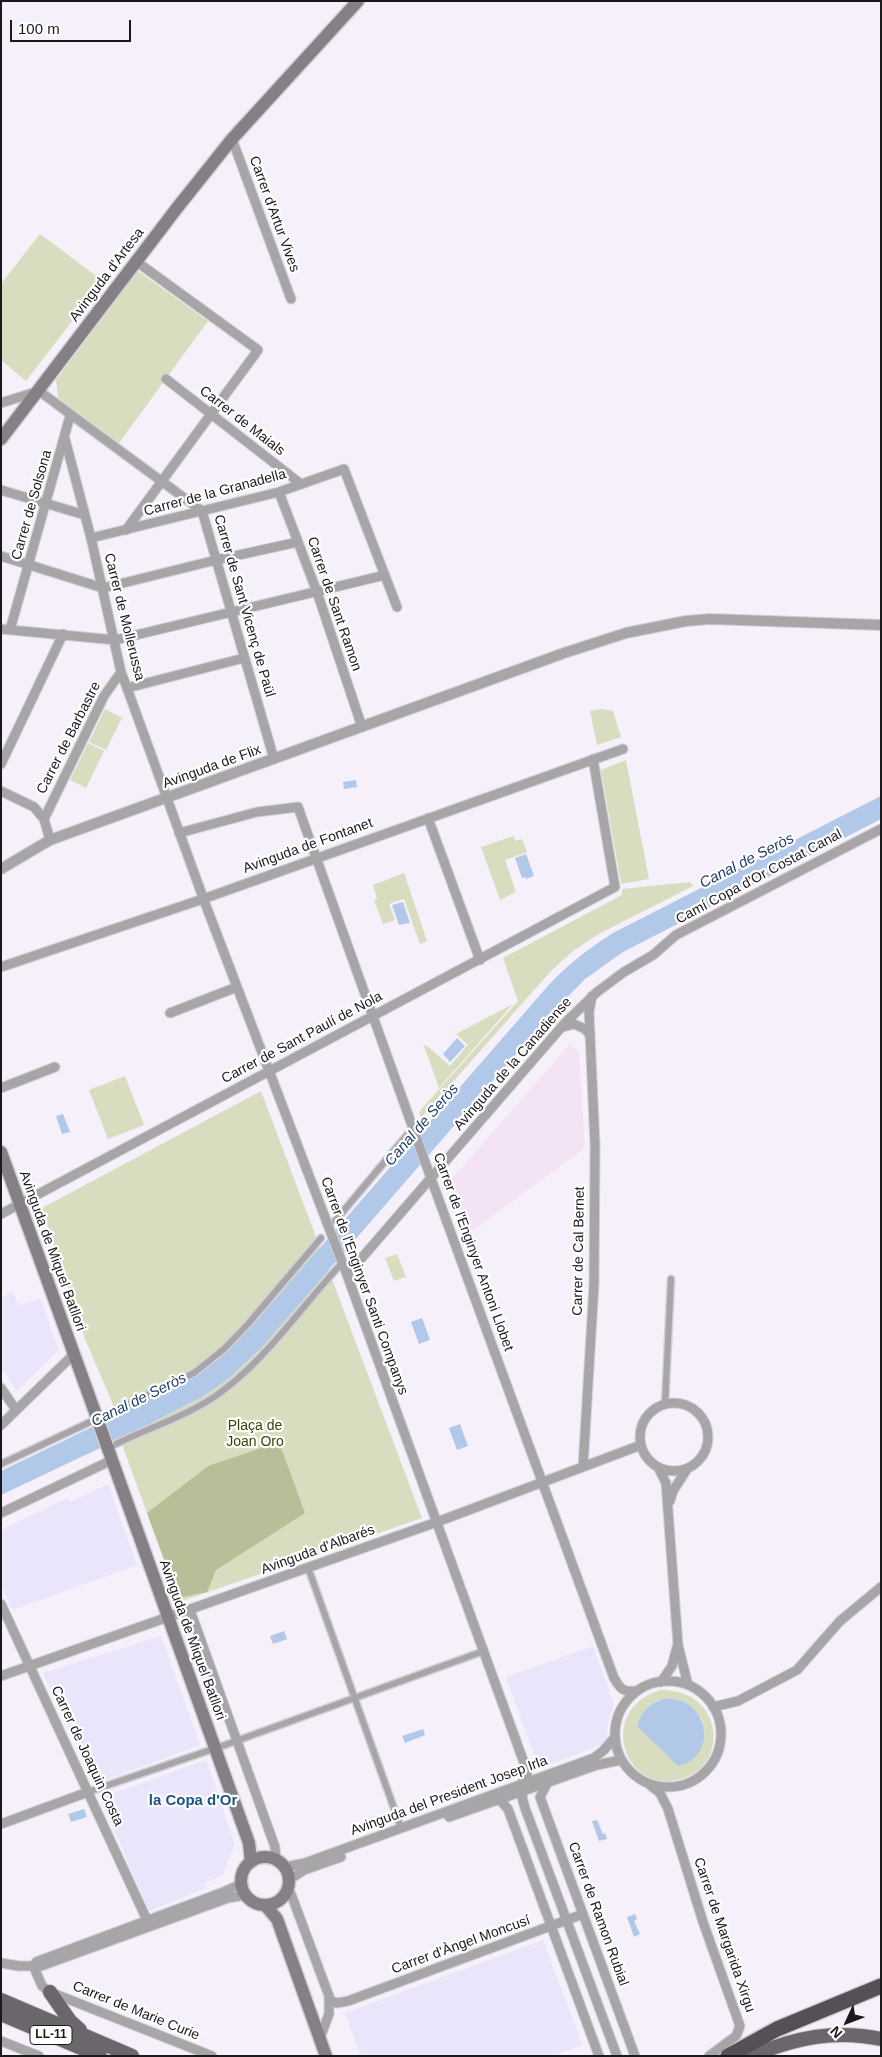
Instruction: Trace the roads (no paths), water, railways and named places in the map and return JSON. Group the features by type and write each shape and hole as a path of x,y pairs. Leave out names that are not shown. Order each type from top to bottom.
{"highway":[{"path":"728,2056 777,2029 881,1986"}],"main road":[{"name":"Avinguda d'Artesa","path":"1,439 236,135 358,1"},
{"name":"Avinguda de Miquel Batllori","path":"1,1152 255,1859"},
{"path":"277,1919 285,1890 280,1863 270,1857 255,1859 244,1869 244,1889 254,1902 265,1905 277,1919 326,2056"},
{"path":"265,1905 285,1890"},
{"path":"50,1992 76,2027 101,2049"},
{"name":"LL-11","path":"1,2000 101,2049"},
{"name":"LL-11","path":"1,2014 101,2049 132,2056"},
{"path":"751,2056 784,2043 830,2034 861,2035 881,2039"}],"street":[{"name":"Carrer d'Artur Vives","path":"236,135 291,299"},
{"path":"126,530 258,350 137,262"},
{"name":"Carrer de Maials","path":"166,379 301,484"},
{"path":"4,402 39,391"},
{"name":"Carrer de Sant Vicenç de Paül","path":"39,391 70,416 202,512 274,759"},
{"path":"4,402 20,415"},
{"name":"Carrer de Solsona","path":"6,630 29,564 70,416"},
{"name":"Carrer de Mollerussa","path":"64,439 91,538 122,672 166,798"},
{"name":"Carrer de la Granadella","path":"91,538 279,492 344,469 385,575"},
{"path":"1,490 85,515"},
{"name":"Carrer de Sant Ramon","path":"279,492 317,592 362,726"},
{"path":"1,556 102,588 298,542"},
{"path":"6,630 116,640 385,575 397,607"},
{"name":"Avinguda de Flix","path":"1,868 50,840 564,653 626,633 686,621 738,619 881,625"},
{"path":"1,764 63,634"},
{"path":"127,688 244,658"},
{"name":"Carrer de Barbastre","path":"44,819 104,696 122,672"},
{"name":"Avinguda de Fontanet","path":"1,967 203,899 623,749"},
{"name":"Carrer de Sant Paulí de Nola","path":"1,1214 615,887 594,759"},
{"path":"1,790 34,808 44,819 50,840"},
{"name":"Carrer de l'Enginyer Santi Companys","path":"166,798 268,1072 332,1225 342,1263 527,1771 522,1787"},
{"name":"Carrer de l'Enginyer Antoni Llobet","path":"179,833 257,812 298,807 374,1015 412,1128 426,1160 614,1678 620,1689 625,1692 637,1691"},
{"path":"428,818 480,960"},
{"name":"Camí Copa d'Or Costat Canal","path":"654,955 676,935 881,829"},
{"name":"Avinguda de la Canadiense","path":"347,1275 561,1028 592,996 624,972 654,955"},
{"path":"170,1013 236,987"},
{"name":"Carrer de Cal Bernet","path":"583,1467 594,1285 595,1145 589,1034 589,1012 592,996"},
{"path":"561,1028 574,1024 585,1029 589,1034"},
{"path":"1,1088 55,1068"},
{"path":"332,1225 412,1128"},
{"path":"1,1464 194,1373 224,1349 248,1324 321,1238"},
{"path":"1,1513 161,1423 188,1413 214,1397 240,1377 342,1263"},
{"path":"665,1404 671,1279"},
{"path":"1,1425 73,1355"},
{"path":"1,1388 16,1410"},
{"path":"658,1467 676,1471 687,1469 697,1463 704,1454 708,1443 708,1432 704,1421 697,1412 687,1406 676,1403 665,1404 654,1409 646,1418 640,1435 641,1445 646,1456 658,1467 666,1483 678,1645 688,1685"},
{"name":"Avinguda d'Albarés","path":"1,1676 436,1522 641,1445"},
{"path":"669,1506 673,1491 687,1469"},
{"path":"310,1573 401,1828"},
{"path":"713,1707 738,1701 797,1670 840,1621 881,1586"},
{"name":"Carrer de Joaquin Costa","path":"1,1604 147,1920"},
{"name":"Avinguda de Miquel Batllori","path":"190,1610 280,1863"},
{"path":"661,1682 672,1666 678,1645"},
{"path":"1,1824 484,1651"},
{"path":"661,1682 675,1682 688,1685 702,1694 713,1707 720,1723 720,1740 716,1756 707,1770 694,1781 678,1786 662,1787 646,1783 632,1773 621,1760 615,1737 617,1720 624,1704 637,1691 650,1684 661,1682"},
{"name":"Avinguda del President Josep Irla","path":"280,1863 306,1863 522,1787 594,1758 615,1737"},
{"name":"Avinguda del President Josep Irla","path":"285,1890 304,1870 499,1799 522,1787 548,1782 597,1765 621,1760"},
{"name":"Carrer de Ramon Rubial","path":"548,1782 540,1797 636,2056"},
{"name":"Carrer de Margarida Xirgu","path":"646,1783 660,1793 668,1809 703,1922 740,2026 736,2036 709,2056"},
{"path":"668,1809 670,1796 678,1786"},
{"path":"522,1787 522,1798 525,1808 617,2056"},
{"path":"499,1799 508,1809 599,2056"},
{"path":"50,1992 42,1986 37,1977 37,1961 221,1893 244,1889"},
{"path":"1,1963 19,1966 37,1965 228,1898 244,1889"},
{"path":"285,1890 291,1894 329,2000 329,2014 320,2038"},
{"name":"Carrer d'Àngel Moncusí","path":"329,2000 337,2003 348,2001 583,1914"},
{"name":"Carrer de Marie Curie","path":"50,1992 212,2056"},
{"name":"Carrer d'Àngel Moncusí","path":"329,2014 348,2001"},
{"path":"1,2041 39,2056"}],"water":[{"path":"356,780 357,787 344,789 343,782"},
{"path":"881,796 881,819 623,952 585,979 551,1014 261,1348 228,1379 202,1397 1,1495 1,1471 183,1383 224,1355 252,1326 547,987 578,958 613,933"},
{"path":"526,854 534,876 526,879 526,877 522,878 515,858"},
{"path":"403,902 410,923 399,925 392,905"},
{"path":"457,1038 465,1046 450,1062 443,1054"},
{"path":"63,1114 70,1132 62,1134 56,1116"},
{"path":"422,1318 430,1340 419,1344 411,1322"},
{"path":"460,1424 468,1446 457,1450 449,1428"},
{"path":"284,1631 287,1639 273,1644 270,1636"},
{"path":"664,1699 679,1700 691,1707 699,1716 704,1728 704,1740 700,1751 691,1760 678,1766 637,1726 641,1716 647,1709 654,1703"},
{"path":"423,1729 425,1735 405,1743 402,1736"},
{"path":"84,1809 87,1817 71,1822 68,1814"},
{"path":"597,1820 607,1839 599,1841 592,1821"},
{"path":"635,1914 637,1919 634,1921 640,1934 634,1937 627,1917"}],"district":[{"name":"la Copa d'Or","path":"193,1801"}],"water label":[{"name":"Canal de Seròs","path":"747,861"},
{"name":"Canal de Seròs","path":"422,1125"},
{"name":"Canal de Seròs","path":"139,1400"}],"park label":[{"name":"Plaça de Joan Oro","path":"255,1434"}]}
